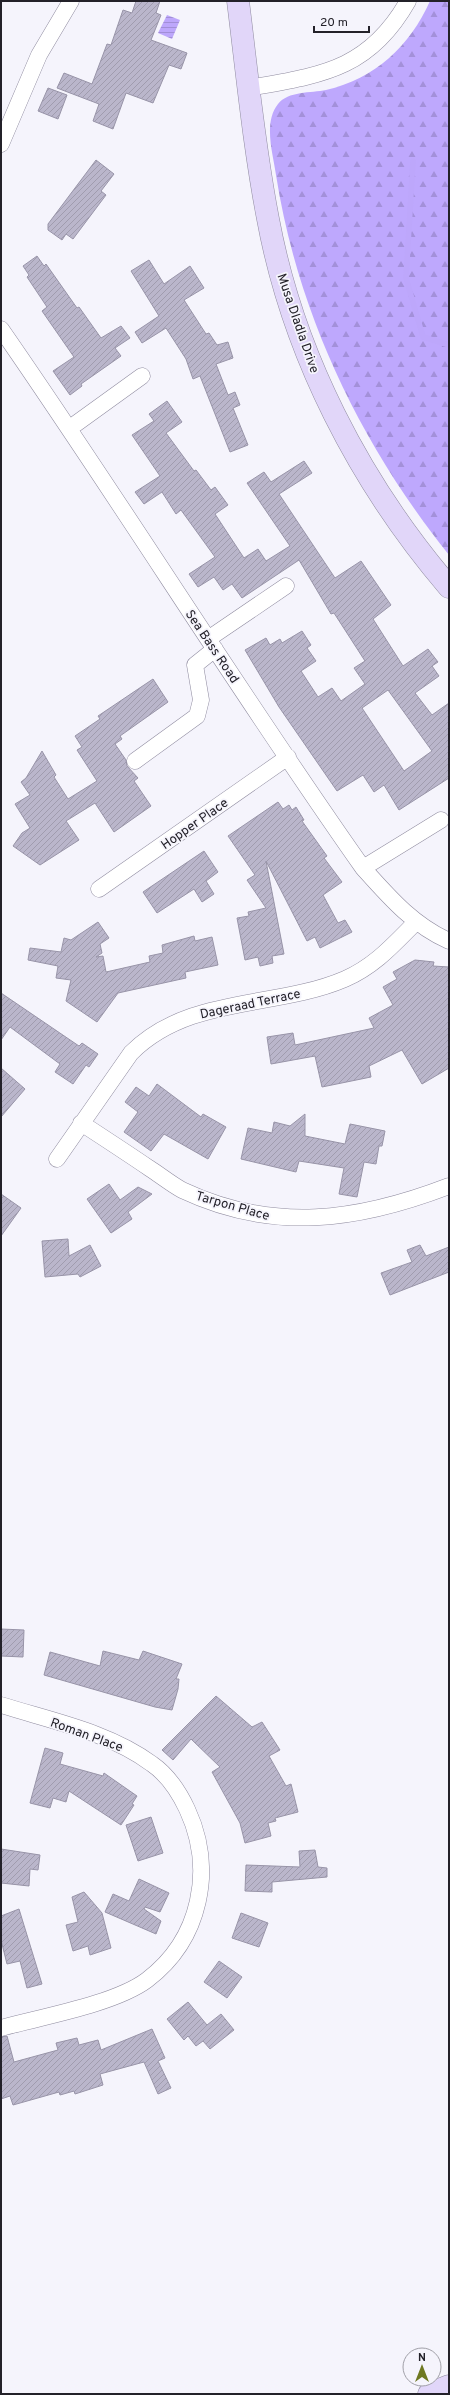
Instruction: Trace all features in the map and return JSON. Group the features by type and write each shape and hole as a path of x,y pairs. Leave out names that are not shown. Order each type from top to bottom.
{"street":[{"path":"1,144 39,54 71,1"},
{"name":"Musa Dladla Drive","path":"238,1 268,219 288,300 317,375 340,424 374,486 396,519 449,587"},
{"path":"249,88 307,78 326,72 354,59 376,44 395,23 408,1"},
{"name":"Sea Bass Road","path":"1,328 70,428 211,644 363,868 388,896 416,922 449,941"},
{"path":"70,428 142,376"},
{"path":"135,761 197,716 201,700 195,665 211,644 286,586"},
{"name":"Hopper Place","path":"100,889 288,757"},
{"path":"363,868 441,820"},
{"name":"Dageraad Terrace","path":"57,1159 131,1053 146,1038 172,1023 212,1009 277,998 345,979 375,963 416,922"},
{"name":"Tarpon Place","path":"81,1123 181,1189 225,1206 274,1217 335,1217 368,1212 397,1205 449,1186"},
{"name":"Roman Place","path":"1,1705 107,1738 131,1749 154,1765 170,1780 183,1799 195,1824 202,1860 199,1899 190,1924 179,1944 165,1962 147,1980 127,1991 101,2001 1,2028"},
{"path":"429,2394 449,2386"}],"green space":[{"path":"430,1 449,1 449,555 417,513 388,469 361,423 317,328 300,278 286,227 270,138 273,112 282,100 300,93 326,90 344,85 375,69 401,46 422,17"}],"shaded area":[{"path":"167,15 180,20 172,39 158,33"}],"building":[{"path":"136,1 160,1 156,13 161,15 151,40 187,53 181,69 169,65 153,103 126,93 113,129 93,121 99,104 57,88 64,73 92,84 107,44 111,45 123,10 132,13"},
{"path":"48,88 67,95 58,119 38,111"},
{"path":"96,160 114,174 101,191 106,195 73,239 66,234 62,240 48,230 48,224"},
{"path":"37,256 44,266 46,264 77,308 79,307 101,338 121,326 130,338 115,348 121,356 81,384 82,386 70,395 53,371 74,357 42,311 47,307 27,277 29,275 23,266"},
{"path":"149,260 164,284 190,266 204,288 184,300 206,334 209,333 217,345 228,342 233,358 216,364 228,395 235,392 240,405 233,408 248,445 230,452 200,376 193,379 186,359 166,328 142,343 135,332 159,316 131,271"},
{"path":"167,401 182,422 166,433 194,471 196,470 211,490 215,487 228,505 215,514 244,558 258,549 266,561 290,546 247,483 264,472 271,482 304,461 312,473 279,494 335,578 361,561 391,605 373,619 403,666 428,649 438,662 432,666 439,676 415,693 432,715 449,703 449,778 399,810 384,785 374,792 363,775 337,791 279,707 245,650 266,638 270,645 280,639 282,643 302,631 311,645 307,648 316,661 301,671 318,697 332,688 341,701 365,684 354,668 365,661 334,613 331,614 299,560 242,598 232,584 223,590 214,577 198,587 189,574 215,557 181,510 176,514 162,492 144,504 135,492 160,476 132,435 154,421 149,414","holes":["388,690 432,751 404,771 362,708"]},
{"path":"153,679 168,702 120,736 122,739 115,744 126,760 127,766 138,778 134,781 151,806 114,832 95,803 66,821 79,840 40,865 13,846 22,833 30,828 15,804 30,795 21,782 26,778 42,751 56,775 54,777 68,799 97,781 77,750 82,747 75,736 100,719 98,716"},
{"path":"278,802 283,809 289,805 292,810 296,807 304,820 302,821 327,856 324,858 342,882 323,895 338,923 345,920 352,932 320,948 315,937 307,941 266,861 284,954 272,956 273,963 260,966 258,957 245,960 237,918 249,916 248,912 266,908 247,880 255,875 228,836"},
{"path":"204,851 218,872 206,881 214,894 202,902 194,889 157,913 143,892"},
{"path":"98,922 109,938 100,944 102,953 96,957 103,956 106,972 150,962 149,956 163,953 162,945 194,936 195,941 212,937 218,965 185,972 186,978 118,993 97,1022 66,1001 71,980 56,978 58,966 28,960 30,948 61,952 64,938 71,940"},
{"path":"415,960 434,962 433,966 449,967 449,1068 422,1084 402,1050 369,1066 371,1077 322,1087 315,1056 271,1064 267,1037 293,1033 295,1045 374,1028 369,1018 393,1005 383,987 397,979 393,972"},
{"path":"1,993 79,1046 82,1043 98,1054 89,1067 86,1065 73,1084 55,1072 60,1064 10,1027 1,1040"},
{"path":"1,1068 25,1089 1,1117"},
{"path":"157,1084 201,1117 203,1114 226,1127 208,1159 164,1134 151,1151 124,1132 138,1112 125,1102 136,1087 149,1096"},
{"path":"305,1114 305,1136 345,1144 350,1124 385,1131 382,1146 379,1146 376,1164 364,1162 357,1197 339,1194 344,1168 299,1161 296,1172 241,1159 248,1128 272,1133 274,1122 290,1126"},
{"path":"109,1184 120,1200 138,1187 152,1194 128,1212 132,1219 111,1233 87,1199"},
{"path":"1,1194 21,1208 1,1236"},
{"path":"68,1239 69,1256 90,1245 101,1266 80,1277 78,1274 45,1277 42,1241"},
{"path":"420,1245 426,1256 449,1247 449,1272 390,1295 381,1273 412,1262 407,1250"},
{"path":"1,1629 24,1630 23,1657 1,1656"},
{"path":"103,1651 139,1660 143,1651 182,1664 176,1679 179,1679 178,1689 172,1710 155,1707 44,1675 50,1652 100,1666"},
{"path":"216,1696 252,1727 262,1722 280,1750 269,1756 286,1786 291,1784 298,1812 275,1818 276,1821 268,1823 271,1836 245,1843 240,1823 212,1772 220,1767 191,1739 173,1760 162,1750"},
{"path":"45,1748 63,1753 60,1764 103,1776 104,1773 137,1796 132,1804 134,1805 121,1825 69,1791 66,1802 53,1798 50,1808 30,1803"},
{"path":"151,1817 163,1853 138,1861 126,1825"},
{"path":"1,1849 40,1855 38,1870 30,1869 29,1886 1,1883"},
{"path":"315,1850 318,1867 327,1868 327,1877 272,1882 272,1892 245,1891 246,1865 300,1867 299,1851"},
{"path":"139,1879 169,1893 160,1912 145,1907 144,1909 161,1921 156,1934 105,1912 113,1894 129,1901"},
{"path":"84,1892 102,1913 111,1948 90,1955 88,1946 73,1951 66,1925 78,1922 72,1897"},
{"path":"19,1909 42,1984 27,1988 20,1961 7,1964 1,1940 1,1916"},
{"path":"241,1913 268,1923 259,1947 232,1938"},
{"path":"219,1961 242,1977 227,1998 204,1982"},
{"path":"188,2002 207,2025 221,2014 234,2030 210,2049 203,2041 196,2046 188,2036 184,2040 167,2019"},
{"path":"152,2029 165,2058 158,2061 171,2088 158,2094 144,2062 100,2074 103,2085 75,2094 74,2091 60,2095 59,2092 13,2105 10,2096 1,2099 1,2037 7,2036 14,2062 58,2050 56,2043 77,2038 79,2045 98,2040 101,2050"}],"waterway":[{"path":"413,161 406,278 423,337 449,345"}]}
